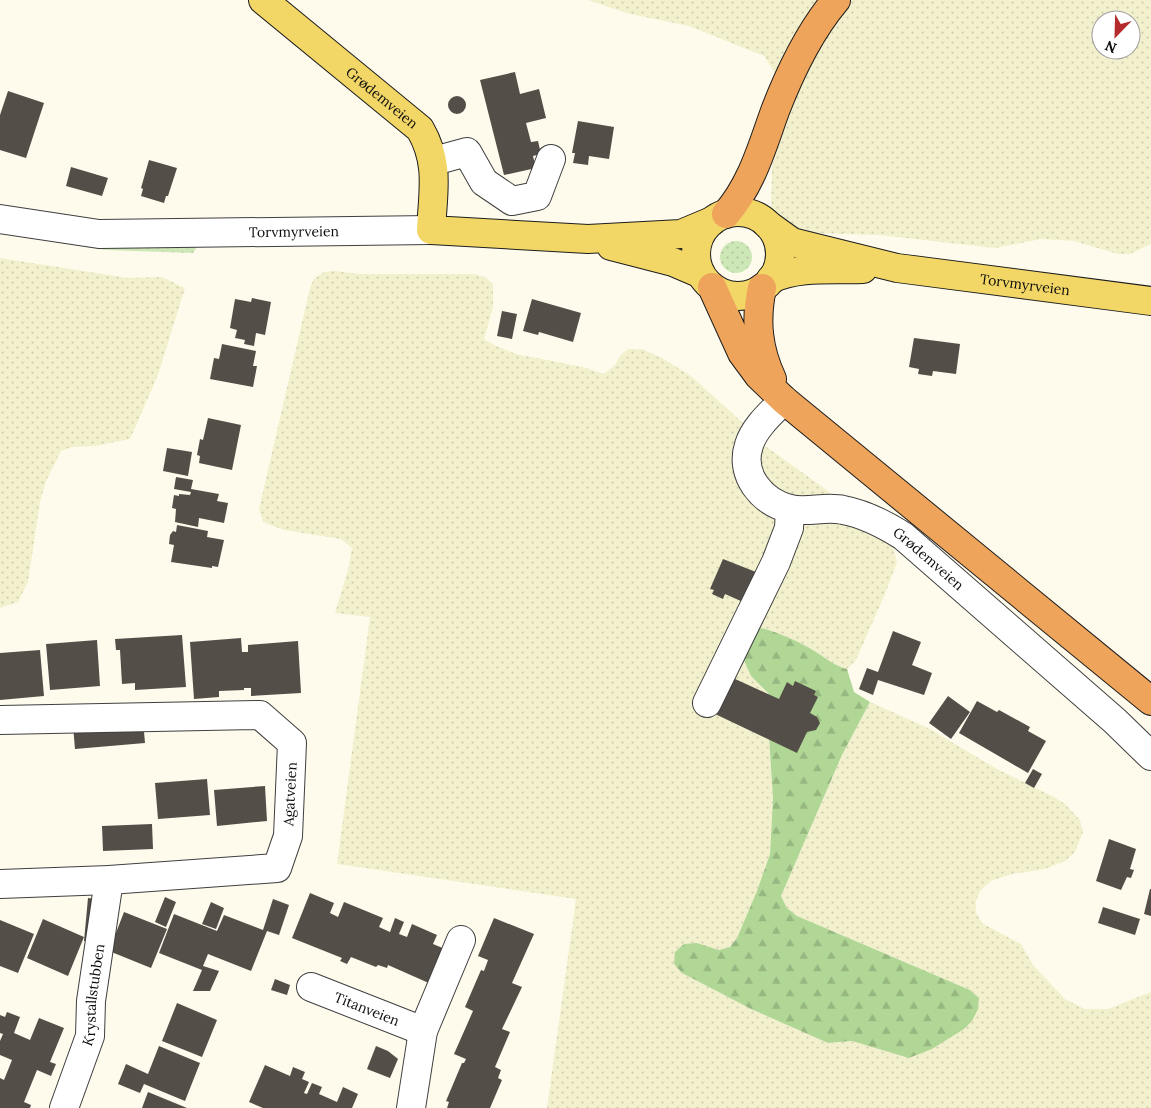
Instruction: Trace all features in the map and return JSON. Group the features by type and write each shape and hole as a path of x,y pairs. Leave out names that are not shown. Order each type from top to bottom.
{"highway":[{"path":"719,218 749,181 784,87 817,25 836,0"},
{"path":"706,280 742,352 759,376 784,400 1151,701"},
{"path":"766,284 757,318 760,345 771,378 784,400"}],"main road":[{"name":"Grødemveien","path":"263,0 420,129 429,145 434,161 431,230"},
{"path":"741,212 755,216 767,224 779,245 780,257 777,269 766,284 750,294 736,296 723,293 706,280 696,251 704,229 719,218 741,212"},
{"name":"Torvmyrveien","path":"431,230 588,239 681,234 719,218"},
{"name":"Torvmyrveien","path":"767,224 792,242 897,268 1151,301"},
{"name":"Torvmyrveien","path":"588,239 673,262 706,280"},
{"name":"Torvmyrveien","path":"766,284 784,273 897,268"}],"street":[{"path":"434,161 467,152 484,182 512,201 537,196 551,159"},
{"name":"Torvmyrveien","path":"0,219 98,234 431,230"},
{"name":"Grødemveien","path":"784,400 756,431 749,444 746,457 748,471 762,494 773,502 790,509 841,509 872,518 903,536 1115,721 1151,756"},
{"path":"707,703 782,548 789,528 790,509"},
{"name":"Agatveien","path":"0,720 260,716 292,742 288,836 277,868 109,880 0,884"},
{"name":"Krystallstubben","path":"64,1108 90,1036 91,1001 109,880"},
{"path":"411,1108 423,1031 461,940"},
{"name":"Titanveien","path":"311,987 423,1031"}],"shaded area":[{"path":"588,0 1151,0 1151,244 1130,254 1118,254 1074,241 1041,239 995,248 879,235 810,233 788,226 771,212 772,166 783,121 777,76 764,56 689,26 630,14"},
{"path":"0,258 128,278 162,277 185,288 158,375 130,439 95,446 72,447 61,451 46,481 40,502 28,582 18,602 0,608"},
{"path":"335,271 359,274 475,274 485,277 493,284 493,307 484,339 516,354 583,367 604,374 615,365 620,356 628,349 642,349 662,358 691,376 742,422 758,441 824,488 894,549 897,562 885,594 856,660 847,669 837,666 806,646 762,628 741,654 751,676 767,693 773,703 769,737 773,799 770,854 737,938 730,947 719,950 697,943 682,973 751,1009 828,1043 852,1041 862,1044 970,990 797,916 787,908 781,896 842,755 870,702 928,728 997,769 1056,798 1065,804 1080,820 1083,832 1075,852 1065,861 1045,869 1012,874 991,881 980,891 976,901 976,912 982,923 1021,944 1033,965 1065,999 1085,1009 1108,1009 1151,992 1151,1108 547,1108 576,899 337,864 370,617 335,613 348,570 352,548 341,539 284,530 263,522 259,509 310,288 314,279 324,272"}],"green space":[{"path":"0,233 197,245 197,247 193,253 105,250"},
{"path":"736,241 748,245 752,257 748,269 736,273 724,269 720,257 724,245"},
{"path":"762,628 797,641 835,664 847,669 854,692 870,702 842,755 781,896 787,908 797,916 970,990 979,998 978,1009 972,1021 964,1029 932,1049 909,1058 852,1041 828,1043 751,1009 682,973 674,964 675,952 684,944 697,943 719,950 730,947 737,938 770,854 773,799 769,737 773,703 768,693 751,676 741,654 750,633"}],"building":[{"path":"515,72 520,94 539,89 546,118 526,123 531,142 538,141 541,154 533,156 536,168 504,175 480,80"},
{"path":"8,91 44,103 26,158 0,150 0,115"},
{"path":"457,96 463,99 466,105 463,111 457,114 451,111 448,105 451,99"},
{"path":"578,121 614,127 609,159 589,156 588,165 573,163 575,153 572,153"},
{"path":"149,160 177,168 164,203 141,196 143,189 141,188"},
{"path":"71,167 108,178 102,196 66,186"},
{"path":"252,298 271,302 265,335 256,333 254,346 244,344 245,340 235,338 237,330 230,328 235,299 251,302"},
{"path":"532,299 581,313 573,342 539,332 538,335 523,331"},
{"path":"502,311 517,314 512,339 497,336"},
{"path":"914,338 960,344 956,374 933,371 932,376 918,374 919,369 909,367"},
{"path":"222,344 256,351 253,366 257,366 253,387 210,379 214,358 219,359"},
{"path":"208,418 241,425 232,470 199,463 200,456 197,455 200,439 203,440"},
{"path":"167,448 192,452 188,476 163,471"},
{"path":"176,477 193,480 191,489 219,494 217,501 228,503 224,523 199,518 198,527 175,522 176,509 172,508 174,495 190,495 191,492 174,489"},
{"path":"177,525 208,531 207,537 224,540 218,567 212,566 212,568 171,562 174,545 169,544 170,535 173,531 176,532"},
{"path":"723,559 756,572 743,602 725,594 723,599 712,594 714,590 710,589"},
{"path":"893,631 921,642 912,665 932,673 924,695 878,680 873,695 859,689 867,668 878,672"},
{"path":"182,635 186,687 135,690 135,683 122,684 120,650 116,650 115,639"},
{"path":"241,638 242,652 248,652 248,645 298,641 301,693 251,696 251,688 244,688 244,690 219,691 219,697 194,699 190,642"},
{"path":"97,640 100,686 50,690 46,644"},
{"path":"40,650 44,696 0,700 0,653"},
{"path":"733,678 779,699 787,682 793,686 795,681 816,691 814,695 818,697 810,713 817,717 820,723 816,730 807,732 797,753 713,713"},
{"path":"948,696 970,712 951,739 929,723"},
{"path":"977,701 997,712 999,710 1030,727 1028,731 1046,741 1028,773 959,733"},
{"path":"143,720 145,743 75,749 73,726"},
{"path":"1033,769 1042,774 1034,788 1025,783"},
{"path":"207,779 210,815 158,819 155,783"},
{"path":"265,786 267,821 217,826 214,790"},
{"path":"152,824 153,849 103,851 102,826"},
{"path":"1109,839 1136,849 1130,869 1134,870 1131,878 1127,877 1121,890 1096,881"},
{"path":"1151,889 1151,916 1144,914"},
{"path":"310,893 334,903 330,913 338,917 344,902 383,918 379,927 390,932 395,918 404,922 399,934 407,937 412,924 437,935 433,944 445,949 431,984 388,965 387,968 378,965 376,967 351,957 347,964 340,961 342,958 292,938"},
{"path":"165,897 176,902 166,927 155,922"},
{"path":"88,898 102,900 95,943 84,941"},
{"path":"273,899 289,905 279,935 267,931 251,971 208,954 203,966 219,971 210,991 193,991 202,970 159,953 174,914 217,931 224,915 263,930"},
{"path":"211,902 224,908 216,929 202,924"},
{"path":"1103,907 1140,919 1135,935 1098,923"},
{"path":"124,912 167,929 151,968 109,951"},
{"path":"494,918 534,934 512,983 522,987 502,1029 510,1032 495,1067 501,1070 498,1078 502,1080 490,1108 447,1108 449,1102 446,1101 462,1063 466,1059 454,1054 473,1011 465,1007 481,970 484,971 488,960 478,956"},
{"path":"43,919 84,937 68,976 27,958"},
{"path":"0,920 34,934 18,973 0,966"},
{"path":"275,979 290,985 287,995 271,990"},
{"path":"177,1003 217,1020 202,1057 162,1041"},
{"path":"7,1012 20,1017 14,1033 30,1040 39,1018 64,1028 50,1062 56,1064 51,1076 37,1070 24,1102 31,1105 30,1108 0,1108 0,1078 4,1080 12,1060 0,1055 0,1041 3,1034 0,1033 0,1015 5,1017"},
{"path":"159,1046 200,1063 185,1101 144,1084 140,1093 118,1084 126,1064 148,1074"},
{"path":"376,1046 388,1051 398,1059 390,1078 367,1069"},
{"path":"265,1065 290,1076 293,1067 305,1072 302,1079 309,1082 304,1093 307,1094 312,1083 322,1087 319,1094 337,1102 343,1087 358,1094 352,1108 263,1108 249,1102"},
{"path":"148,1092 187,1108 142,1108"}]}
